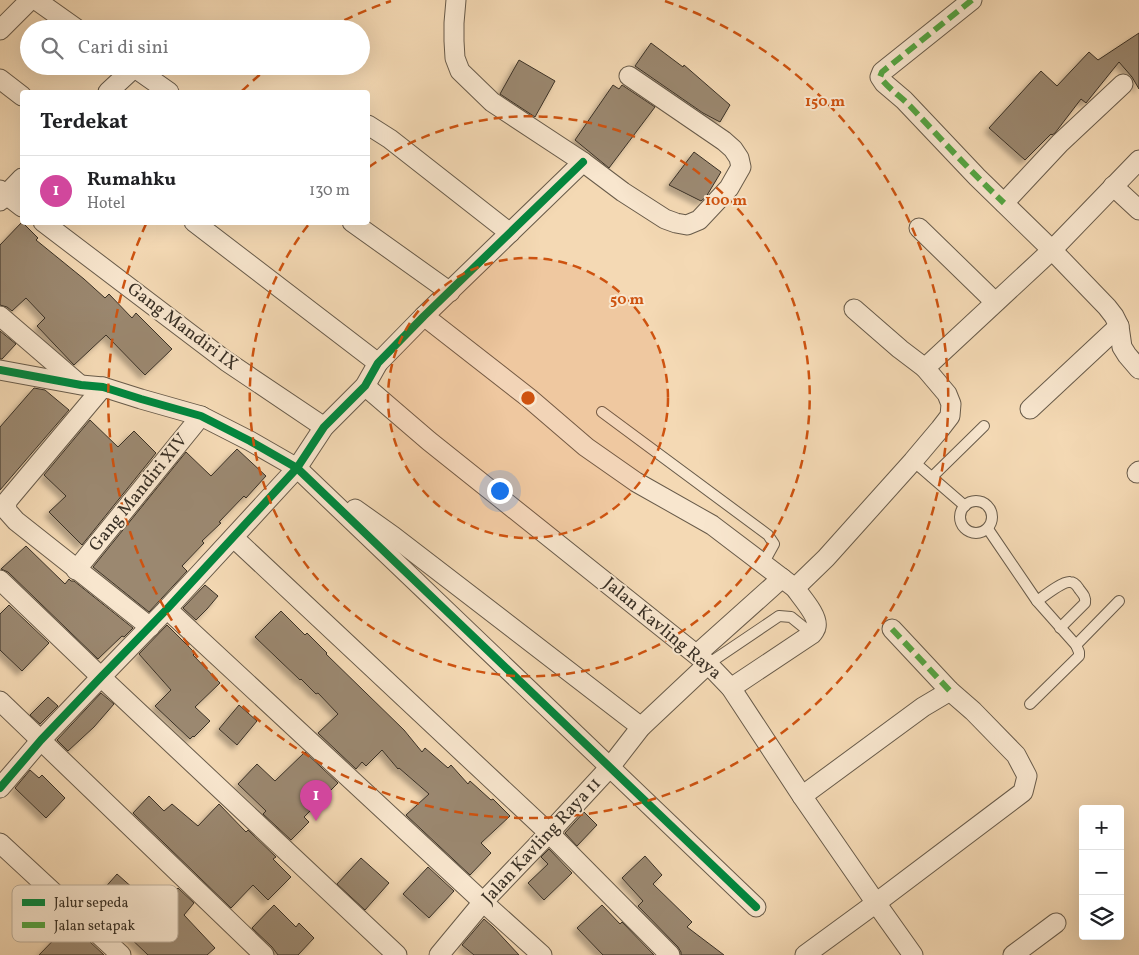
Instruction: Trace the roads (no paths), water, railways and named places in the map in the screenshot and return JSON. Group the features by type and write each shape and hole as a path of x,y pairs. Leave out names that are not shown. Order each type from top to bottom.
{"street":[{"path":"0,30 30,0"},
{"path":"36,0 64,20"},
{"path":"456,0 454,23 455,58 460,71 492,102 665,219 687,225 699,220 729,188 737,176 741,167 739,158 724,141 629,76"},
{"path":"972,0 882,72 880,76 884,83 904,100 976,177 1052,250 1107,307 1119,326 1122,347 1139,369"},
{"path":"110,90 126,75"},
{"path":"145,75 166,90"},
{"path":"0,79 20,94"},
{"path":"1004,203 1060,143 1123,84"},
{"path":"370,126 390,139 510,233"},
{"path":"924,368 1052,250 1139,160"},
{"path":"0,788 41,740 168,609 297,468 324,427 365,386 378,363 583,162"},
{"path":"20,180 2,195 20,206"},
{"path":"1113,186 1139,210"},
{"name":"Gang Mandiri IX","path":"47,225 226,361 324,427"},
{"path":"198,225 378,363"},
{"path":"356,225 450,292"},
{"path":"919,228 995,302"},
{"name":"Jalan Kavling Raya 11","path":"439,955 483,902 610,767 641,727 703,659 788,583 826,558 913,461 950,416 951,404 947,394 924,368 854,309"},
{"path":"0,316 81,385"},
{"path":"424,316 529,398 586,447 636,482 712,525 788,583 813,615 816,628 812,634 731,688"},
{"path":"1030,409 1119,326"},
{"path":"0,370 81,385 103,387 201,416 250,441 297,468 325,494 387,542 641,727"},
{"name":"Jalan Kavling Raya","path":"365,386 429,441 703,659 731,688 802,796 913,955"},
{"path":"103,387 8,500 6,506 8,512 16,521 150,628"},
{"name":"Gang Mandiri XIV","path":"76,570 201,416"},
{"path":"234,538 549,833 670,955"},
{"path":"387,542 610,767 756,907"},
{"path":"0,580 397,955"},
{"path":"168,609 542,955"},
{"path":"805,955 1023,792 1027,776 1016,755 973,710 950,692 892,629"},
{"path":"802,796 923,706 950,692"},
{"path":"0,701 264,955"},
{"path":"0,843 45,885"},
{"path":"1013,955 1056,923"},
{"path":"107,942 121,955"}],"lane":[{"path":"602,412 768,535 774,544 762,564"},
{"path":"932,477 984,426"},
{"path":"913,461 965,506"},
{"path":"976,501 987,506 991,511 992,517 988,529 976,533 965,529 960,518 965,506 976,501"},
{"path":"988,529 1037,601 1076,645 1079,652 1079,656 1030,704"},
{"path":"1037,601 1063,583 1069,581 1075,583 1084,595 1085,603 1060,628"},
{"path":"1076,645 1119,601"},
{"path":"703,659 779,616 791,617 812,634"}],"place":[{"name":"Rumahku","path":"316,821"}]}
